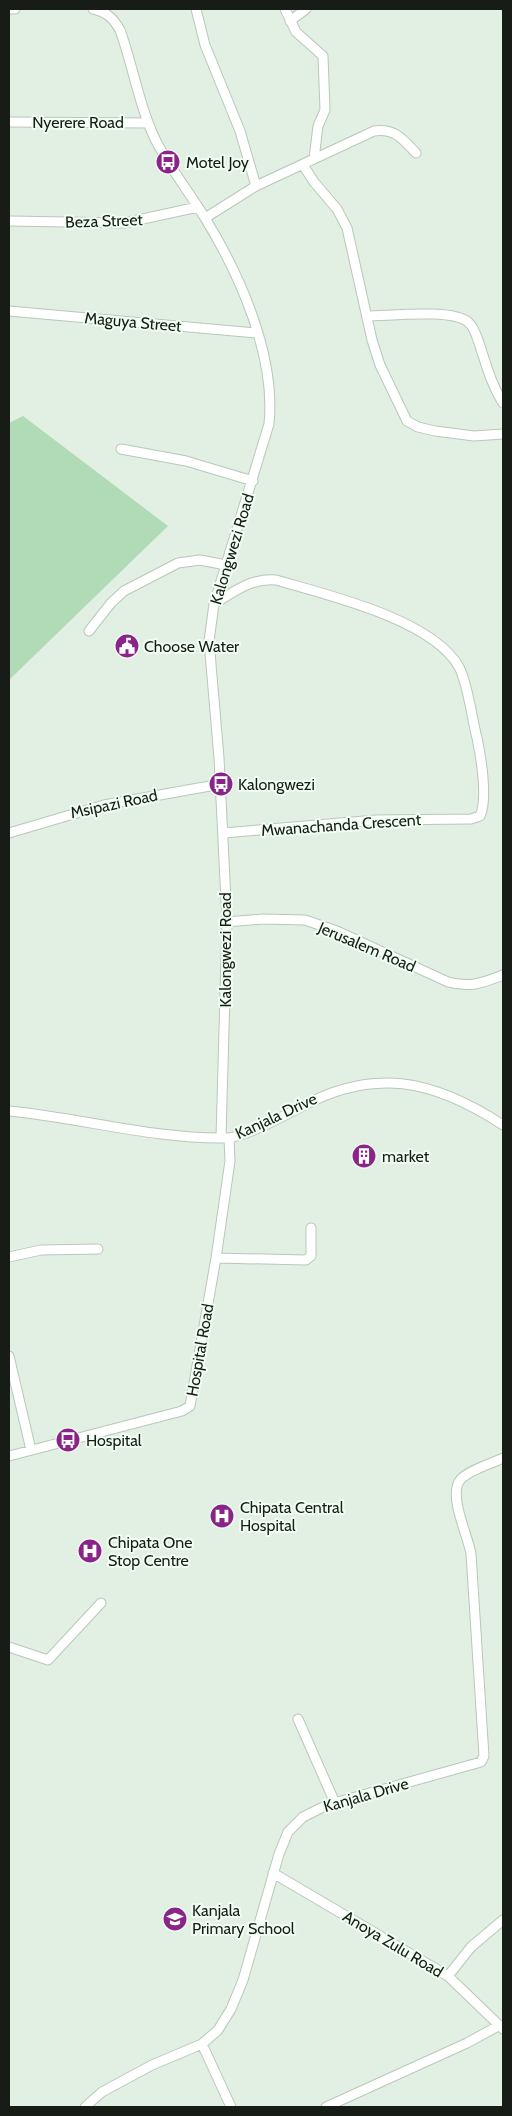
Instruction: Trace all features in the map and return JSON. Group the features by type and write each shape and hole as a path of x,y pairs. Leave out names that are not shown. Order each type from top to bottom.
{"street":[{"path":"9,9 15,9"},
{"name":"Kalongwezi Road","path":"94,9 104,11 113,19 120,30 148,123 168,162 205,218 241,286 257,333 270,394 269,424 214,604 209,642 221,784 227,922 225,1138"},
{"path":"196,9 205,45 240,131 256,186"},
{"path":"285,9 296,32 323,56 325,110 318,126 314,159"},
{"path":"290,21 306,9"},
{"name":"Nyerere Road","path":"9,122 148,123"},
{"path":"205,218 256,186 358,137 382,130 398,134 416,153"},
{"path":"303,165 314,182 338,210 346,228 380,365 407,421 418,428 435,431 474,436 503,434"},
{"name":"Beza Street","path":"9,221 124,223 198,207"},
{"name":"Maguya Street","path":"9,311 257,333"},
{"path":"367,316 444,314 465,320 471,324 488,374 503,404"},
{"path":"121,449 186,461 253,481"},
{"path":"90,631 111,603 124,591 178,563 200,560 226,565"},
{"name":"Mwanachanda Crescent","path":"214,604 248,583 261,579 276,580 371,609 411,625 441,648 459,667 479,748 484,807 480,816 471,820 376,820 223,833"},
{"name":"Msipazi Road","path":"9,833 104,805 221,784"},
{"name":"Jerusalem Road","path":"227,922 263,919 305,920 337,931 448,982 460,985 472,986 503,975"},
{"name":"Kanjala Drive","path":"9,1111 35,1113 130,1131 225,1138 278,1119 322,1095 356,1084 389,1083 422,1086 447,1094 474,1106 503,1125"},
{"name":"Hospital Road","path":"9,1456 182,1410 190,1406 216,1258 230,1161 225,1138"},
{"path":"216,1258 306,1260 311,1256 311,1228"},
{"path":"9,1257 41,1250 98,1249"},
{"path":"9,1356 31,1450"},
{"name":"Kanjala Drive","path":"85,2107 102,2092 152,2065 202,2044 218,2030 237,1995 273,1873 288,1832 303,1817 335,1803 481,1762 484,1756 471,1554 468,1536 455,1498 456,1486 462,1478 503,1458"},
{"path":"9,1647 48,1660 102,1604"},
{"path":"298,1719 335,1803"},
{"name":"Anoya Zulu Road","path":"273,1873 448,1976 501,2027"},
{"path":"448,1976 471,1947 503,1920"},
{"path":"326,2107 501,2027"},
{"path":"202,2044 231,2107"}],"green space":[{"path":"23,416 168,526 9,680 9,423"}],"place":[{"name":"Motel Joy","path":"168,162"},
{"name":"Choose Water","path":"127,646"},
{"name":"Kalongwezi","path":"221,784"},
{"name":"market","path":"364,1156"},
{"name":"Hospital","path":"68,1440"},
{"name":"Chipata Central Hospital","path":"222,1516"},
{"name":"Chipata One Stop Centre","path":"90,1551"},
{"name":"Kanjala Primary School","path":"175,1919"}]}
